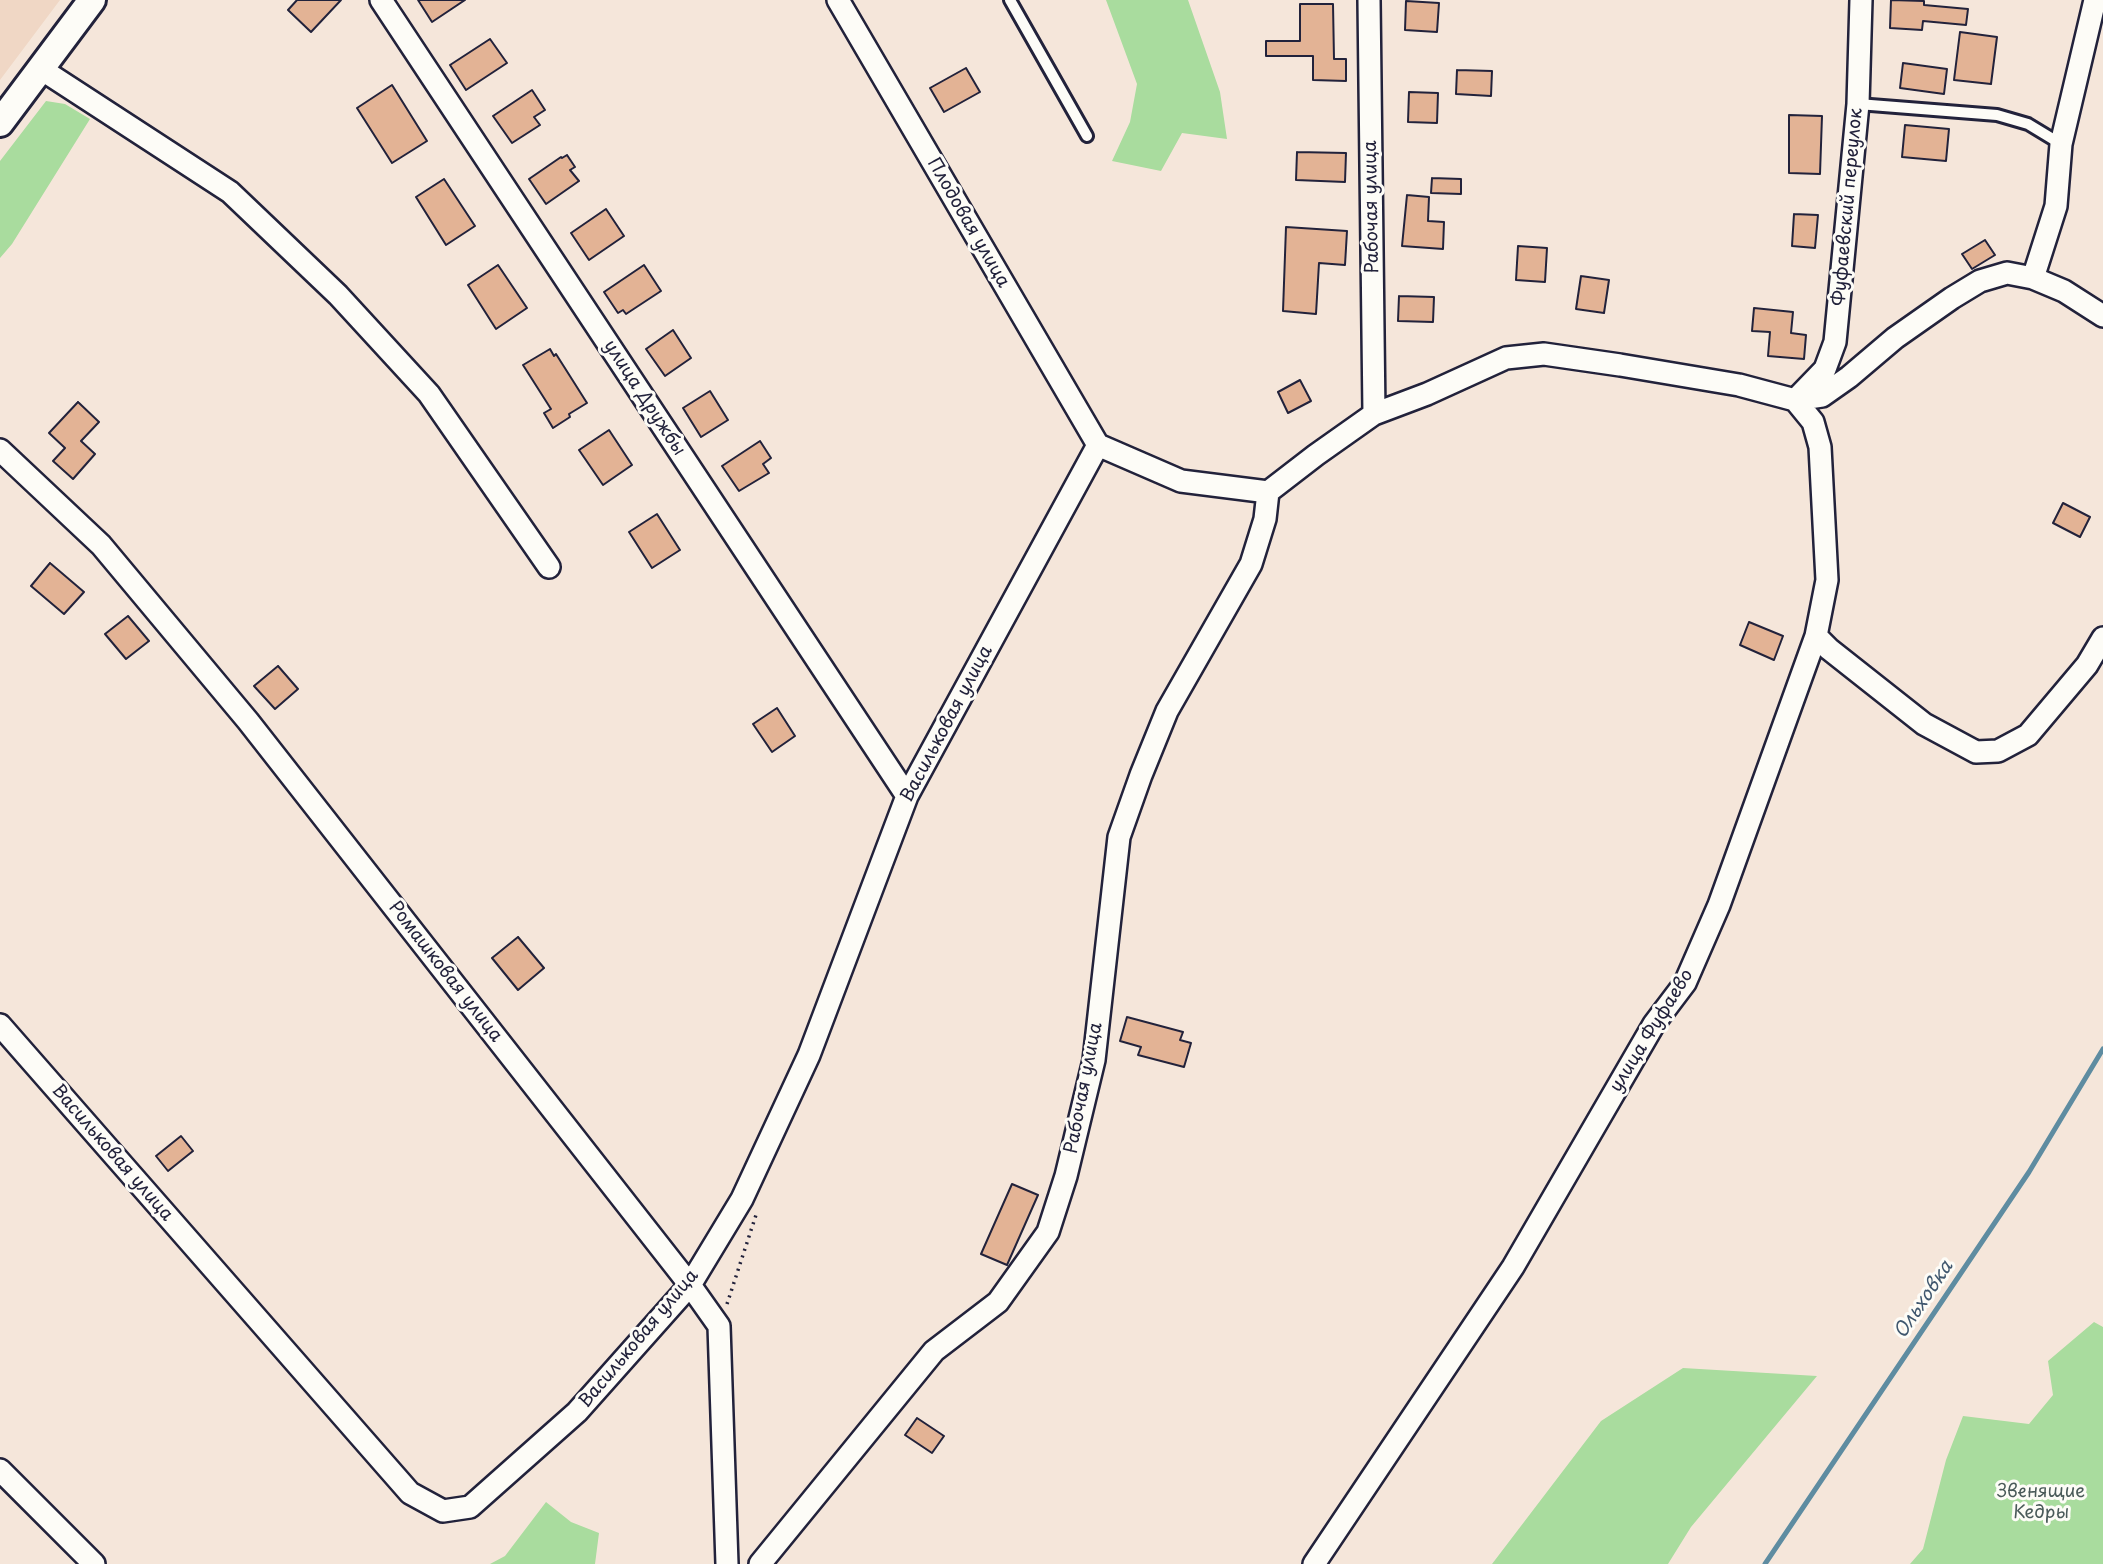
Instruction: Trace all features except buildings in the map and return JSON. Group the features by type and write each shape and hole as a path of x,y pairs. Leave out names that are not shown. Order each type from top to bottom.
{"street":[{"path":"2,117 92,0"},
{"name":"улица Дружбы","path":"382,0 906,796"},
{"name":"Плодовая улица","path":"838,0 1098,445"},
{"name":"Рабочая улица","path":"1370,0 1374,414"},
{"name":"Фуфаевский переулок","path":"1795,400 1825,369 1835,342 1858,104 1861,0"},
{"path":"2033,278 2056,206 2061,144 2095,0"},
{"path":"41,69 230,192 338,295 429,394 549,567"},
{"path":"1098,445 1181,481 1268,492 1374,414 1427,394 1506,358 1544,354 1739,384 1795,400 1822,396 1895,338 1952,298 1980,281 2007,273 2033,278 2064,291 2103,316"},
{"name":"улица Фуфаево","path":"1314,1564 1513,1266 1654,1024 1685,983 1719,905 1816,636 1827,580 1820,447 1812,422 1795,400"},
{"name":"Васильковая улица","path":"0,1025 410,1493 443,1511 470,1507 577,1412 690,1285 741,1199 810,1055 906,796 1098,445"},
{"name":"Ромашковая улица","path":"0,450 101,544 239,710 690,1285 719,1326 727,1564"},
{"name":"Рабочая улица","path":"760,1564 934,1351 998,1302 1048,1232 1066,1176 1094,1060 1119,837 1167,711 1251,564 1265,519 1268,492"},
{"path":"1816,636 1924,724 1976,752 1998,751 2028,735 2087,665 2103,638"},
{"path":"0,1470 94,1564"}],"lane":[{"path":"1010,0 1087,136"},
{"path":"1858,104 1997,115 2028,124 2061,144"}],"shaded area":[{"path":"0,0 60,0 0,80"}],"green space":[{"path":"1106,0 1188,0 1220,92 1227,139 1182,133 1161,171 1112,161 1130,122 1137,84"},
{"path":"46,101 65,104 90,119 12,244 0,258 0,161"},
{"name":"Звенящие Кедры","path":"2094,1322 2103,1327 2103,1564 1910,1564 1923,1549 1946,1460 1963,1416 2029,1424 2053,1395 2048,1361"},
{"path":"1683,1368 1817,1376 1691,1527 1668,1564 1492,1564 1601,1421"},
{"path":"546,1502 571,1522 599,1533 595,1564 490,1564 505,1556"}],"waterway":[{"name":"Ольховка","path":"1765,1564 2029,1172 2103,1049"}]}
